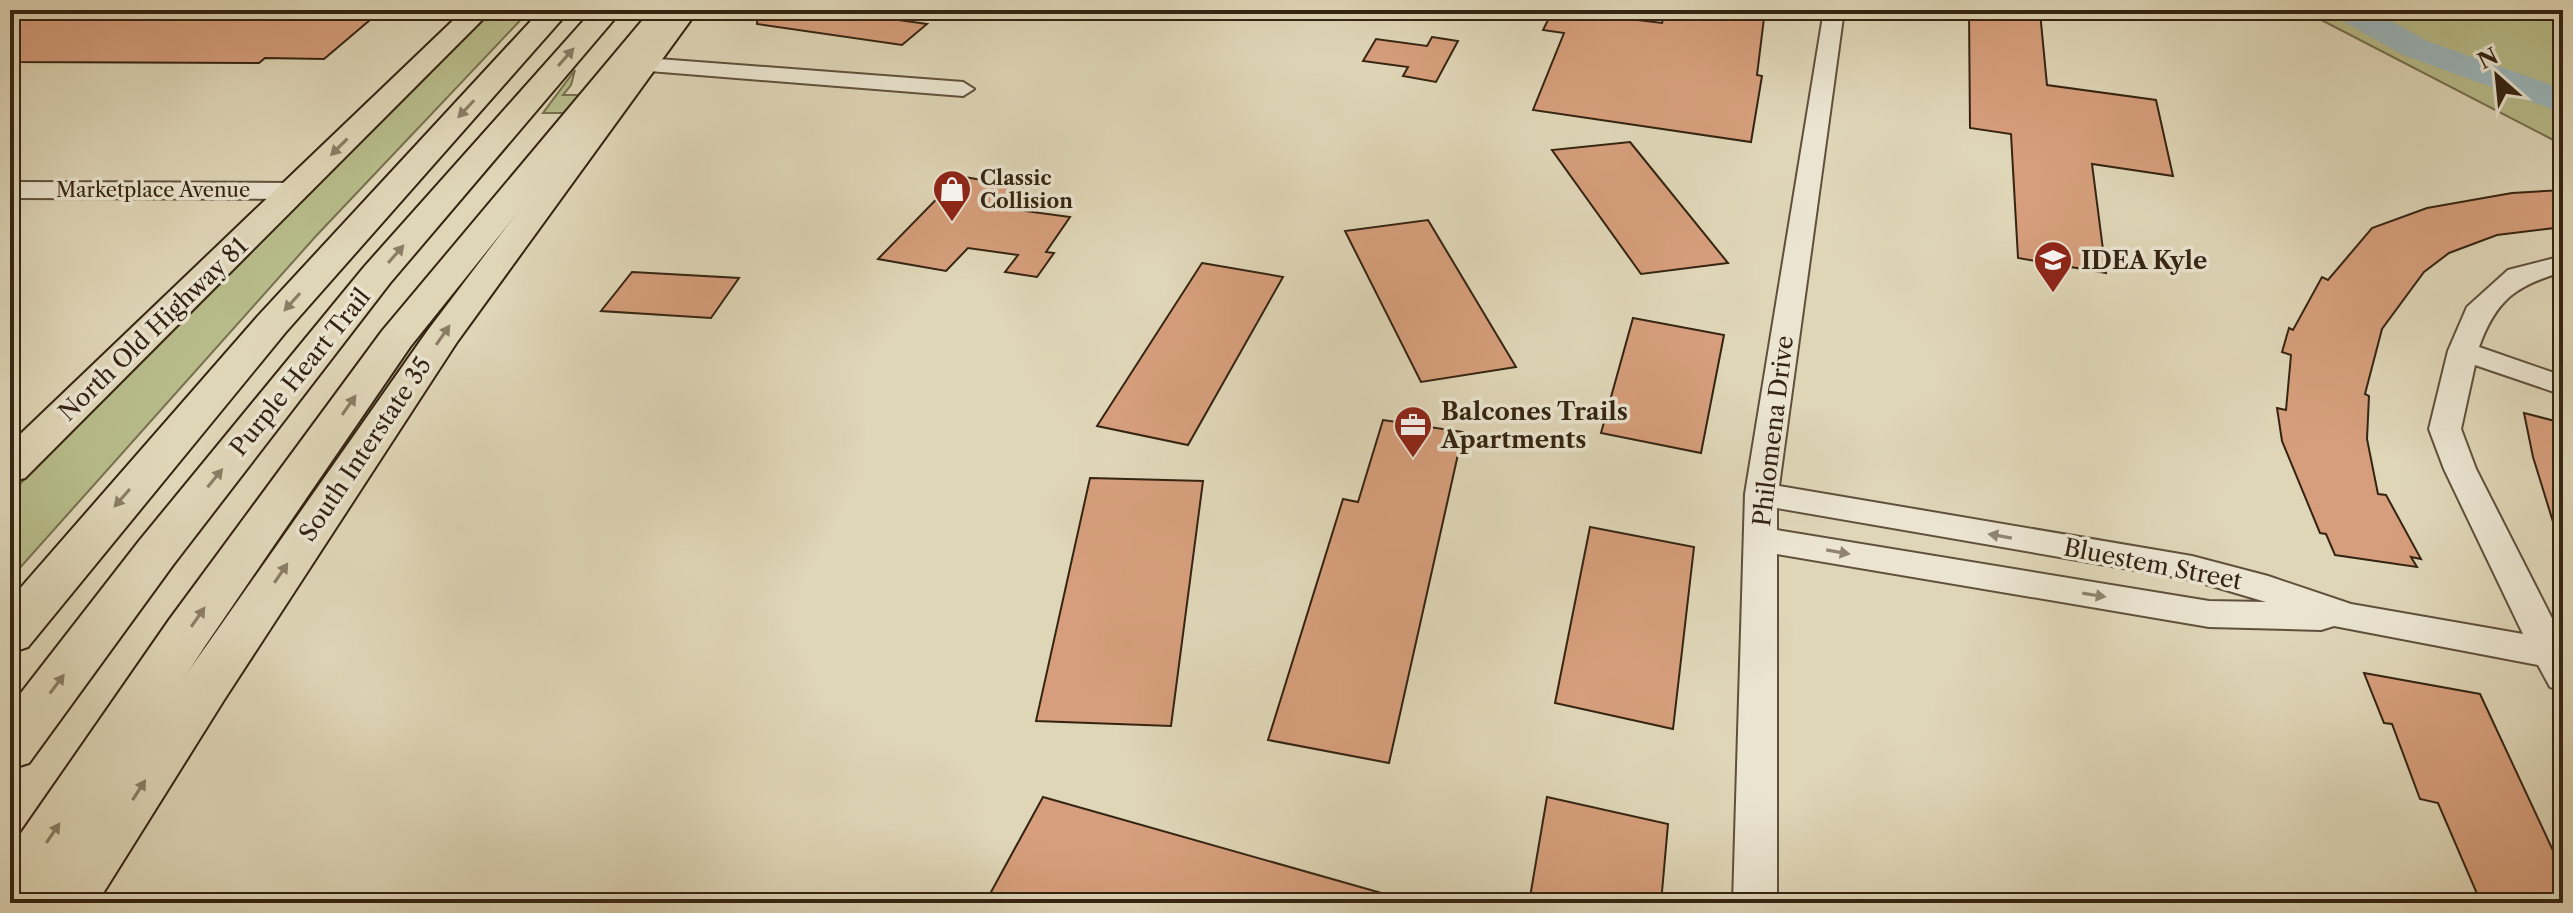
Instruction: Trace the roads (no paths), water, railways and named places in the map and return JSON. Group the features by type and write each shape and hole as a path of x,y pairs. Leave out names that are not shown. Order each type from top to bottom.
{"highway":[{"name":"Purple Heart Trail","path":"10,634 271,325 556,10"},
{"name":"Purple Heart Trail","path":"10,747 156,553 377,275 608,10"},
{"path":"10,898 187,633 396,339 666,10"}],"main road":[{"path":"296,191 479,10"},
{"name":"South Interstate 35","path":"66,903 233,646 433,349 685,10"},
{"name":"North Old Highway 81","path":"10,468 296,191"}],"street":[{"name":"Philomena Drive","path":"1755,903 1761,494 1834,10"},
{"path":"645,65 695,66 963,89"},
{"name":"Marketplace Avenue","path":"10,190 296,191"},
{"path":"2559,661 2460,469 2445,429 2463,351 2477,313 2518,276 2563,264"},
{"path":"2463,351 2563,386"},
{"name":"Bluestem Street","path":"1761,494 2192,568 2256,585 2348,617 2559,661"},
{"name":"Bluestem Street","path":"1761,539 2209,614 2348,617"},
{"name":"Bluestem Street","path":"2049,544 2056,589"}],"waterway":[{"path":"2347,10 2415,48 2563,102"}],"place":[{"name":"Classic Collision","path":"952,223"},
{"name":"IDEA Kyle","path":"2053,294"},
{"name":"Balcones Trails Apartments","path":"1413,459"}]}
